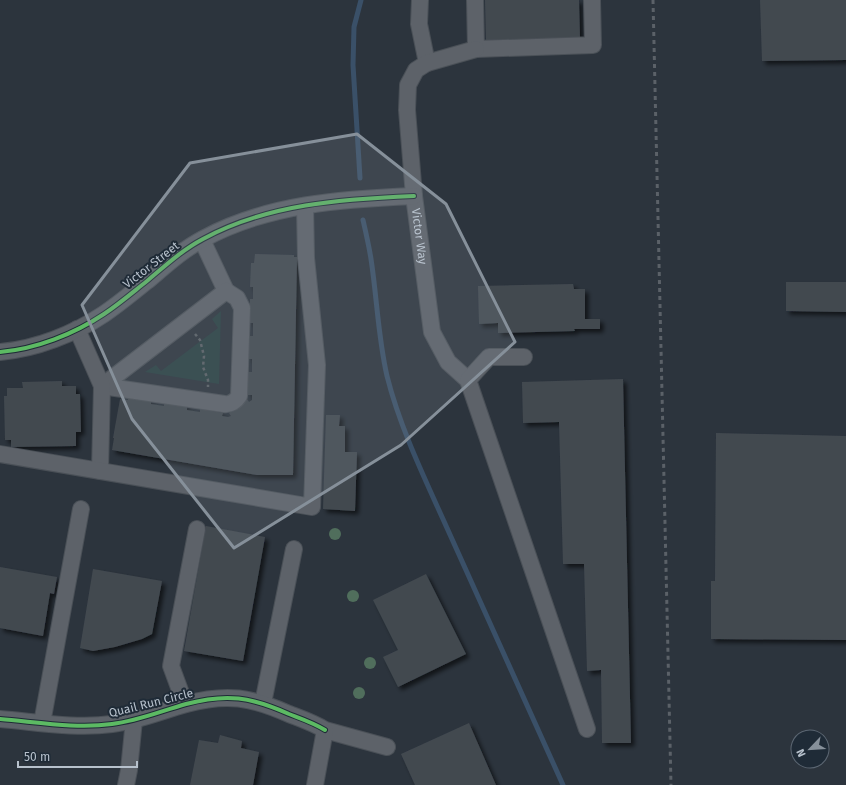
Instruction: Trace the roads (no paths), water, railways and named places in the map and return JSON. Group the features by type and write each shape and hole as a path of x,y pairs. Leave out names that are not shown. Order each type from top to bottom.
{"street":[{"path":"420,0 419,24 427,63 476,49 593,45 592,0"},
{"path":"475,0 476,49"},
{"name":"Victor Way","path":"427,63 416,70 408,86 407,110 414,196 432,332 448,362 468,380"},
{"name":"Victor Street","path":"0,352 24,348 77,329 104,314 178,255 229,226 253,217 279,210 372,197 414,196"},
{"path":"0,454 312,507 317,364 306,258 305,206"},
{"path":"102,386 227,404 236,400 239,396 242,308 237,298 226,291 202,240"},
{"path":"102,386 226,291"},
{"path":"77,329 102,386 100,471"},
{"path":"524,357 489,357 468,380 586,729"},
{"path":"42,723 81,508"},
{"path":"186,704 171,666 197,529"},
{"path":"263,702 294,549"},
{"name":"Quail Run Circle","path":"0,719 98,726 134,720 186,704 225,698 263,702 325,730 387,747"},
{"path":"126,785 134,720"},
{"path":"315,785 325,730"}],"waterway":[{"path":"360,178 353,65 354,27 361,0"},
{"path":"363,220 371,259 384,361 392,395 399,415 422,472 563,785"}],"railway":[{"path":"653,0 671,785"}]}
